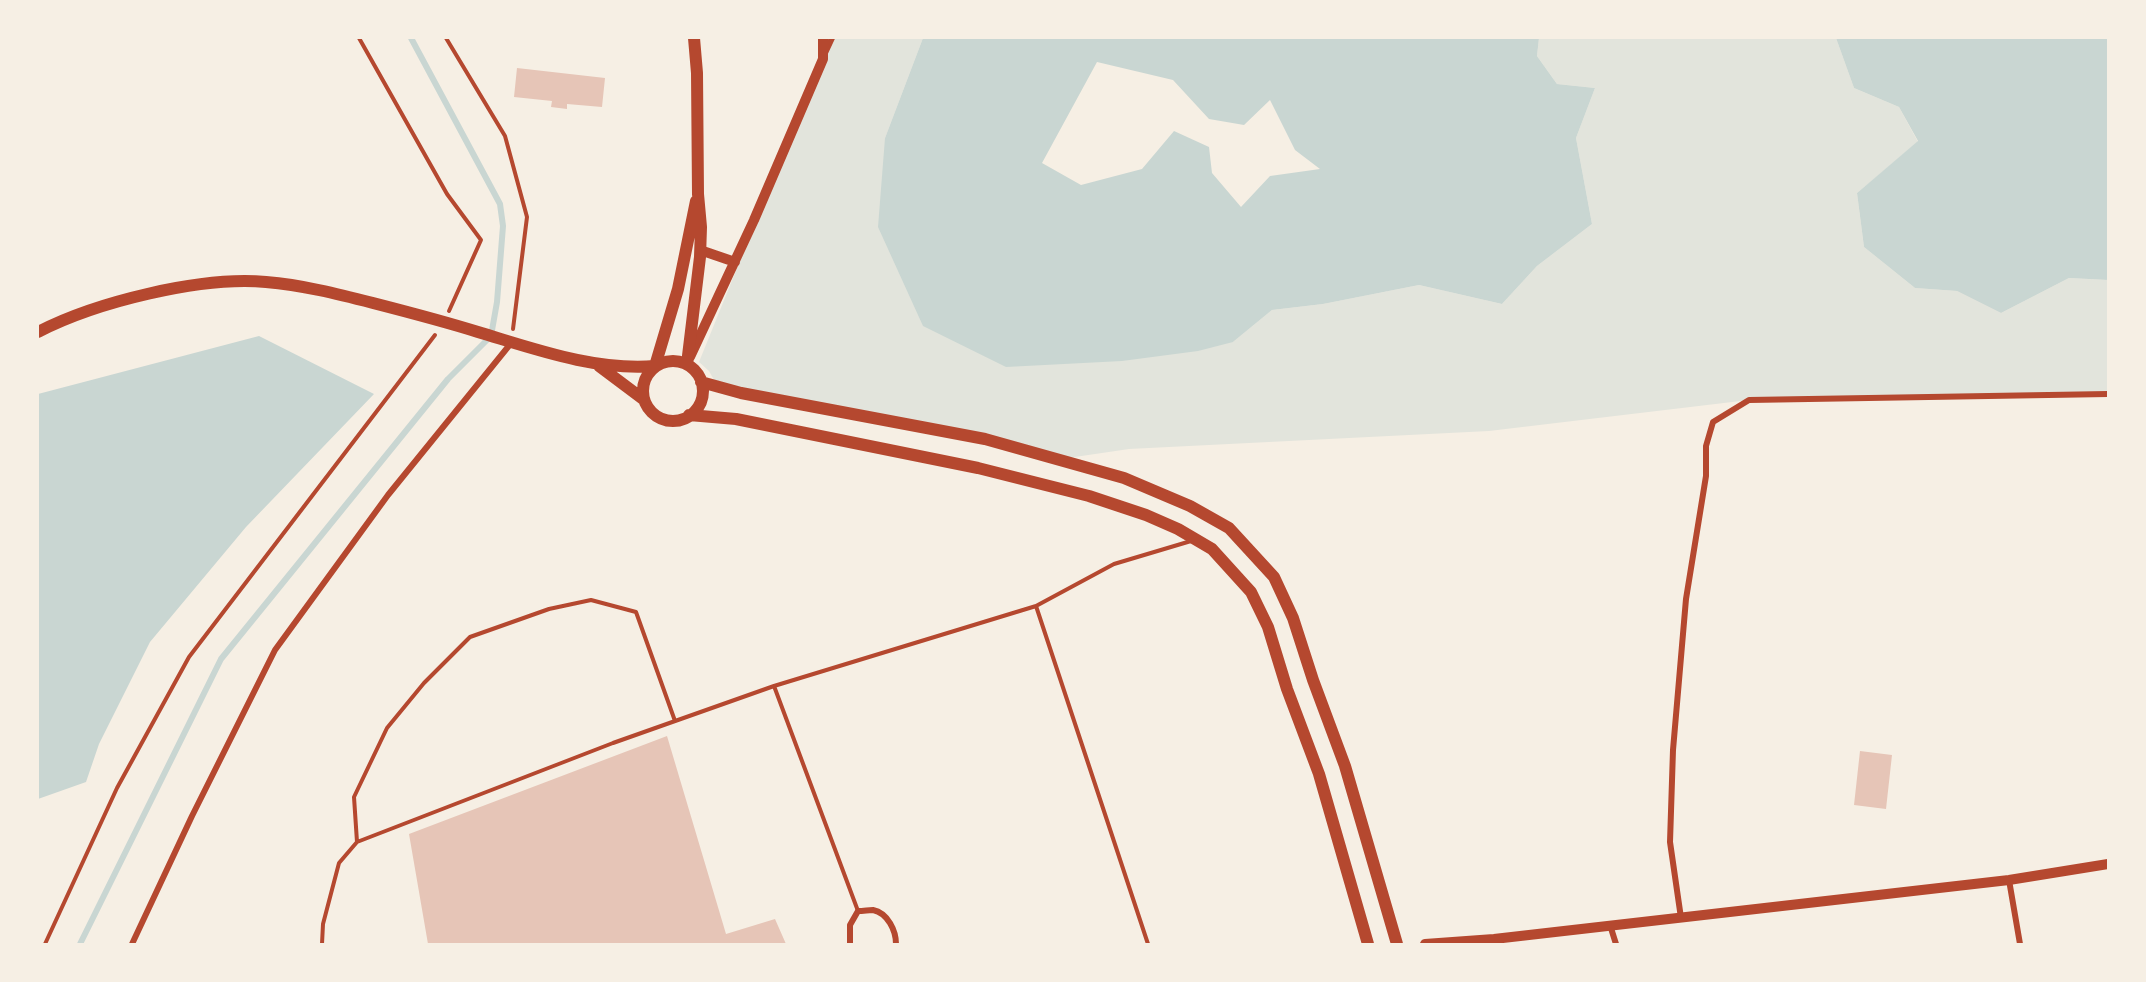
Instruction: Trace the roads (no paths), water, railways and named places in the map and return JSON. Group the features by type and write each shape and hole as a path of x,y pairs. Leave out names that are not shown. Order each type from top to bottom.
{"main road":[{"path":"687,364 701,227 694,38"},
{"path":"38,332 73,316 141,296 232,282 265,282 296,286 445,322 598,365 635,368 655,366 671,360 687,364 698,375 701,382 704,392 702,401 689,415 671,421 653,415 647,408 643,399 644,381 655,366 678,289 698,194"},
{"path":"598,365 643,399"},
{"path":"701,382 741,393 1008,445 1124,478 1190,506 1229,528 1274,577 1293,618 1312,680 1345,766 1397,945"},
{"path":"689,415 736,419 978,468 1116,503 1178,529 1212,549 1251,592 1268,627 1287,689 1319,774 1368,945"}],"street":[{"path":"823,38 823,59"},
{"path":"687,364 735,262 832,38"},
{"path":"700,250 735,262"},
{"path":"132,945 192,816 275,650 388,495 512,342"},
{"path":"1682,918 1670,842 1673,750 1686,599 1706,476 1706,446 1713,422 1749,400 2109,394"},
{"path":"1425,945 2009,880 2109,864"},
{"path":"2009,880 2020,945"},
{"path":"850,945 850,925 858,911 875,910 894,929 896,945"},
{"path":"1610,924 1616,945"}],"lane":[{"path":"322,945 323,924 339,863 357,842 675,721 774,686 1036,606 1114,564 1195,540"},
{"path":"357,842 354,797 387,728 424,683 470,637 549,609 591,600 636,612 675,721"},
{"path":"1036,606 1148,945"},
{"path":"774,686 858,911"}],"waterway":[{"path":"80,944 221,659 448,379 491,336 497,302 503,226 500,204 411,38"}]}
